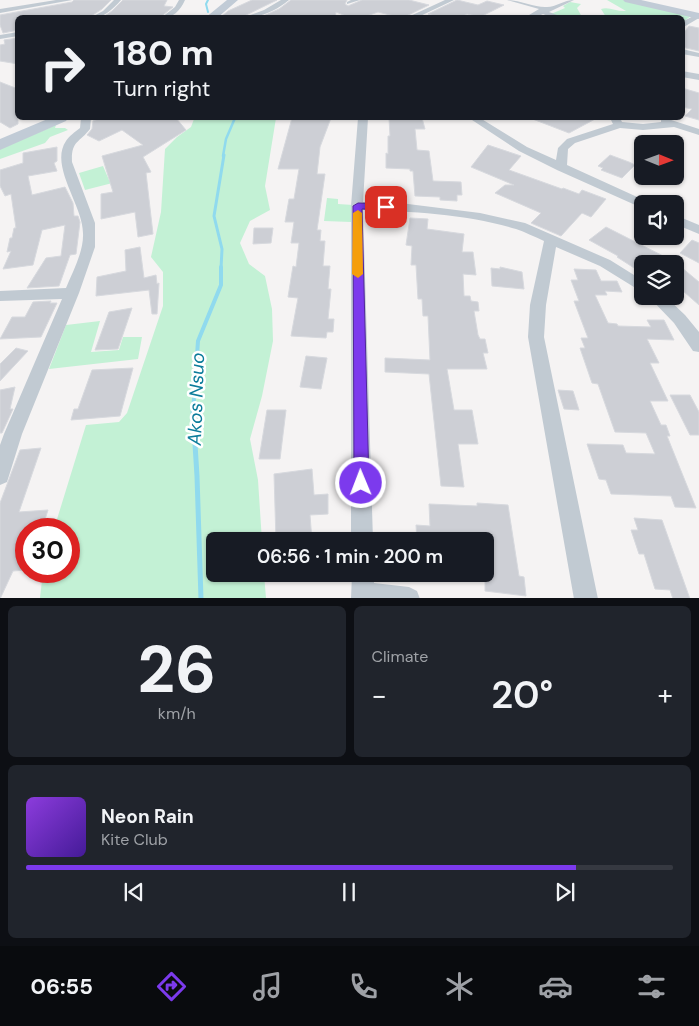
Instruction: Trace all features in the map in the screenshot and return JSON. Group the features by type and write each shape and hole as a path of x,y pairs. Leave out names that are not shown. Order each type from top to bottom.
{"main road":[{"path":"214,15 233,0"},
{"path":"628,0 645,2 699,16"},
{"path":"0,144 57,120"}],"street":[{"path":"0,11 24,3 39,5 69,0"},
{"path":"99,15 118,0"},
{"path":"168,15 178,8 182,0"},
{"path":"255,15 286,0"},
{"path":"349,3 357,0"},
{"path":"416,15 451,0"},
{"path":"510,0 555,15"},
{"path":"533,15 571,0"},
{"path":"39,5 53,13"},
{"path":"685,24 699,16"},
{"path":"0,37 15,34"},
{"path":"685,52 699,55"},
{"path":"685,75 699,77"},
{"path":"0,475 13,434 72,293 90,234 88,212 68,171 66,158 70,142 85,129 86,120"},
{"path":"362,532 358,206 363,120"},
{"path":"477,120 523,149 634,200"},
{"path":"660,120 699,132"},
{"path":"561,168 563,148 571,141 617,121 650,127 674,124"},
{"path":"358,206 400,207 480,217 520,226 606,264 634,282"},
{"path":"684,223 699,230"},
{"path":"551,239 538,305 536,337 586,598"},
{"path":"0,296 72,293"},
{"path":"666,305 694,337 699,346"},
{"path":"363,588 409,598"}],"green space":[{"path":"607,0 623,0 691,16 685,20 685,15 605,15 601,9 626,11"},
{"path":"570,2 581,4 577,8 581,15 551,14 565,8 563,6"},
{"path":"194,120 276,120 265,186 270,210 250,221 240,243 249,264 265,276 272,309 273,341 262,396 250,439 258,480 261,532 206,532 206,582 265,582 266,598 40,598 42,583 80,583 80,518 57,518 86,425 119,422 127,413 163,306 163,272 151,257 161,212 165,149 191,127"},
{"path":"56,125 55,128 65,128 68,130 50,137 45,143 0,159 0,149"},
{"path":"103,166 109,180 135,174 136,177 85,190 79,173"},
{"path":"327,198 338,199 338,204 353,205 351,222 324,221"},
{"path":"100,321 91,352 119,350 123,337 142,337 138,359 49,369 66,325"}],"building":[{"path":"74,0 111,0 93,15 15,15 15,31 3,33 0,25 0,15 72,2"},
{"path":"123,0 167,0 164,6 173,7 163,15 106,15"},
{"path":"252,0 277,0 246,15 223,15"},
{"path":"291,0 347,0 345,4 348,6 362,0 409,0 429,5 408,15 390,15 378,12 370,15 344,15 336,12 336,15 266,15 279,9"},
{"path":"457,0 478,5 487,1 504,5 484,15 428,14"},
{"path":"689,26 699,28 699,51 685,48 685,31"},
{"path":"15,38 15,64 0,61 0,45 5,44 4,40"},
{"path":"0,82 15,88 15,120 18,120 18,124 10,128 0,122"},
{"path":"685,89 699,93 699,120 685,116 692,109 685,108"},
{"path":"178,120 186,130 143,157 151,172 146,173 153,234 138,237 135,212 101,219 101,194 113,192 102,156 143,145 122,130 99,141 87,135 92,129 93,121"},
{"path":"291,120 330,120 320,147 317,174 325,174 317,230 321,230 320,241 325,241 323,266 330,266 328,289 331,289 328,319 334,319 333,332 327,332 326,338 291,336 298,298 288,297 293,266 296,267 299,243 291,243 294,222 285,222 289,199 294,199 299,169 278,169"},
{"path":"389,120 423,120 425,129 415,129 417,150 429,151 433,181 461,182 462,195 457,195 457,201 440,200 440,197 415,196 413,171 410,171 410,169 386,168 388,136 390,136"},
{"path":"535,120 593,120 569,133"},
{"path":"488,145 521,156 509,170 562,189 579,194 582,190 606,199 591,217 582,213 561,236 531,223 541,213 495,193 505,185 514,185 471,167"},
{"path":"57,147 57,161 54,163 57,171 28,176 32,195 65,187 73,203 74,216 78,216 80,222 76,254 70,255 59,286 27,288 46,258 61,256 65,225 42,230 33,265 3,269 11,251 7,252 10,238 12,238 14,228 16,228 11,194 5,196 0,186 0,170 23,163 23,153"},
{"path":"610,155 634,164 622,178 601,170 603,168 598,166"},
{"path":"410,218 428,219 427,229 464,234 462,252 473,252 476,275 463,274 464,296 470,296 471,301 478,302 479,311 474,311 478,335 480,339 485,339 488,353 483,353 487,369 447,369 454,410 472,410 478,444 458,444 464,487 441,486 429,374 385,372 385,358 430,360 428,316 423,316 422,299 418,299 416,265 411,265 412,246 406,245"},
{"path":"606,227 634,241 634,245 641,245 661,255 634,255 634,268 618,256 589,240"},
{"path":"254,228 273,228 271,243 253,244"},
{"path":"692,240 699,243 699,263 684,255 680,253"},
{"path":"140,247 144,278 156,275 157,284 159,283 157,314 152,314 149,290 96,296 97,277 126,271 125,250"},
{"path":"500,267 522,272 524,289 492,286 491,268 500,269"},
{"path":"574,269 596,270 601,281 617,281 622,292 605,291 607,295 595,295 608,323 617,324 618,326 651,327 647,320 664,320 674,340 647,339 659,363 650,363 668,401 650,401 661,425 666,425 670,436 667,436 696,508 675,507 671,496 611,494 606,480 599,479 587,444 623,445 626,453 655,454 646,433 615,432 598,384 592,383 580,348 585,348 581,338 588,338 574,301 579,301 571,280 578,280"},
{"path":"684,270 699,282 699,305 684,292"},
{"path":"51,301 50,303 57,303 41,337 0,339 12,317 25,317 33,302"},
{"path":"132,308 118,349 95,350 109,312"},
{"path":"16,348 28,351 0,381 0,364"},
{"path":"306,356 327,358 321,389 300,387"},
{"path":"133,368 120,416 71,420 74,409 78,409 92,370"},
{"path":"15,387 10,409 13,409 2,433 0,433 0,390"},
{"path":"558,390 573,391 579,410 564,409"},
{"path":"670,395 690,395 699,412 699,435 690,435"},
{"path":"267,410 286,410 280,459 259,459"},
{"path":"41,448 19,512 48,510 45,518 15,518 15,571 13,571 0,598 0,598 0,503 20,450"},
{"path":"312,469 314,495 328,494 328,514 310,515 311,532 276,532 274,474"},
{"path":"477,503 508,505 519,576 524,577 526,596 485,591 485,582 494,582 494,532 416,532 416,525 430,526 429,504 477,506"},
{"path":"634,518 662,520 690,598 673,598 670,590 655,589 644,554 639,554 631,530 638,530"}],"waterway":[{"name":"Akos Nsuo","path":"208,0 206,4 208,12"},
{"name":"Akos Nsuo","path":"223,156 226,139 234,120"},
{"name":"Akos Nsuo","path":"221,269 222,249 214,216 224,155"},
{"name":"Akos Nsuo","path":"193,413 198,341 221,285 221,269"},
{"name":"Akos Nsuo","path":"193,413 201,598"}],"slow traffic":[{"path":"358,213 358,274"}],"route":[{"path":"361,483 358,206 386,207"}]}
